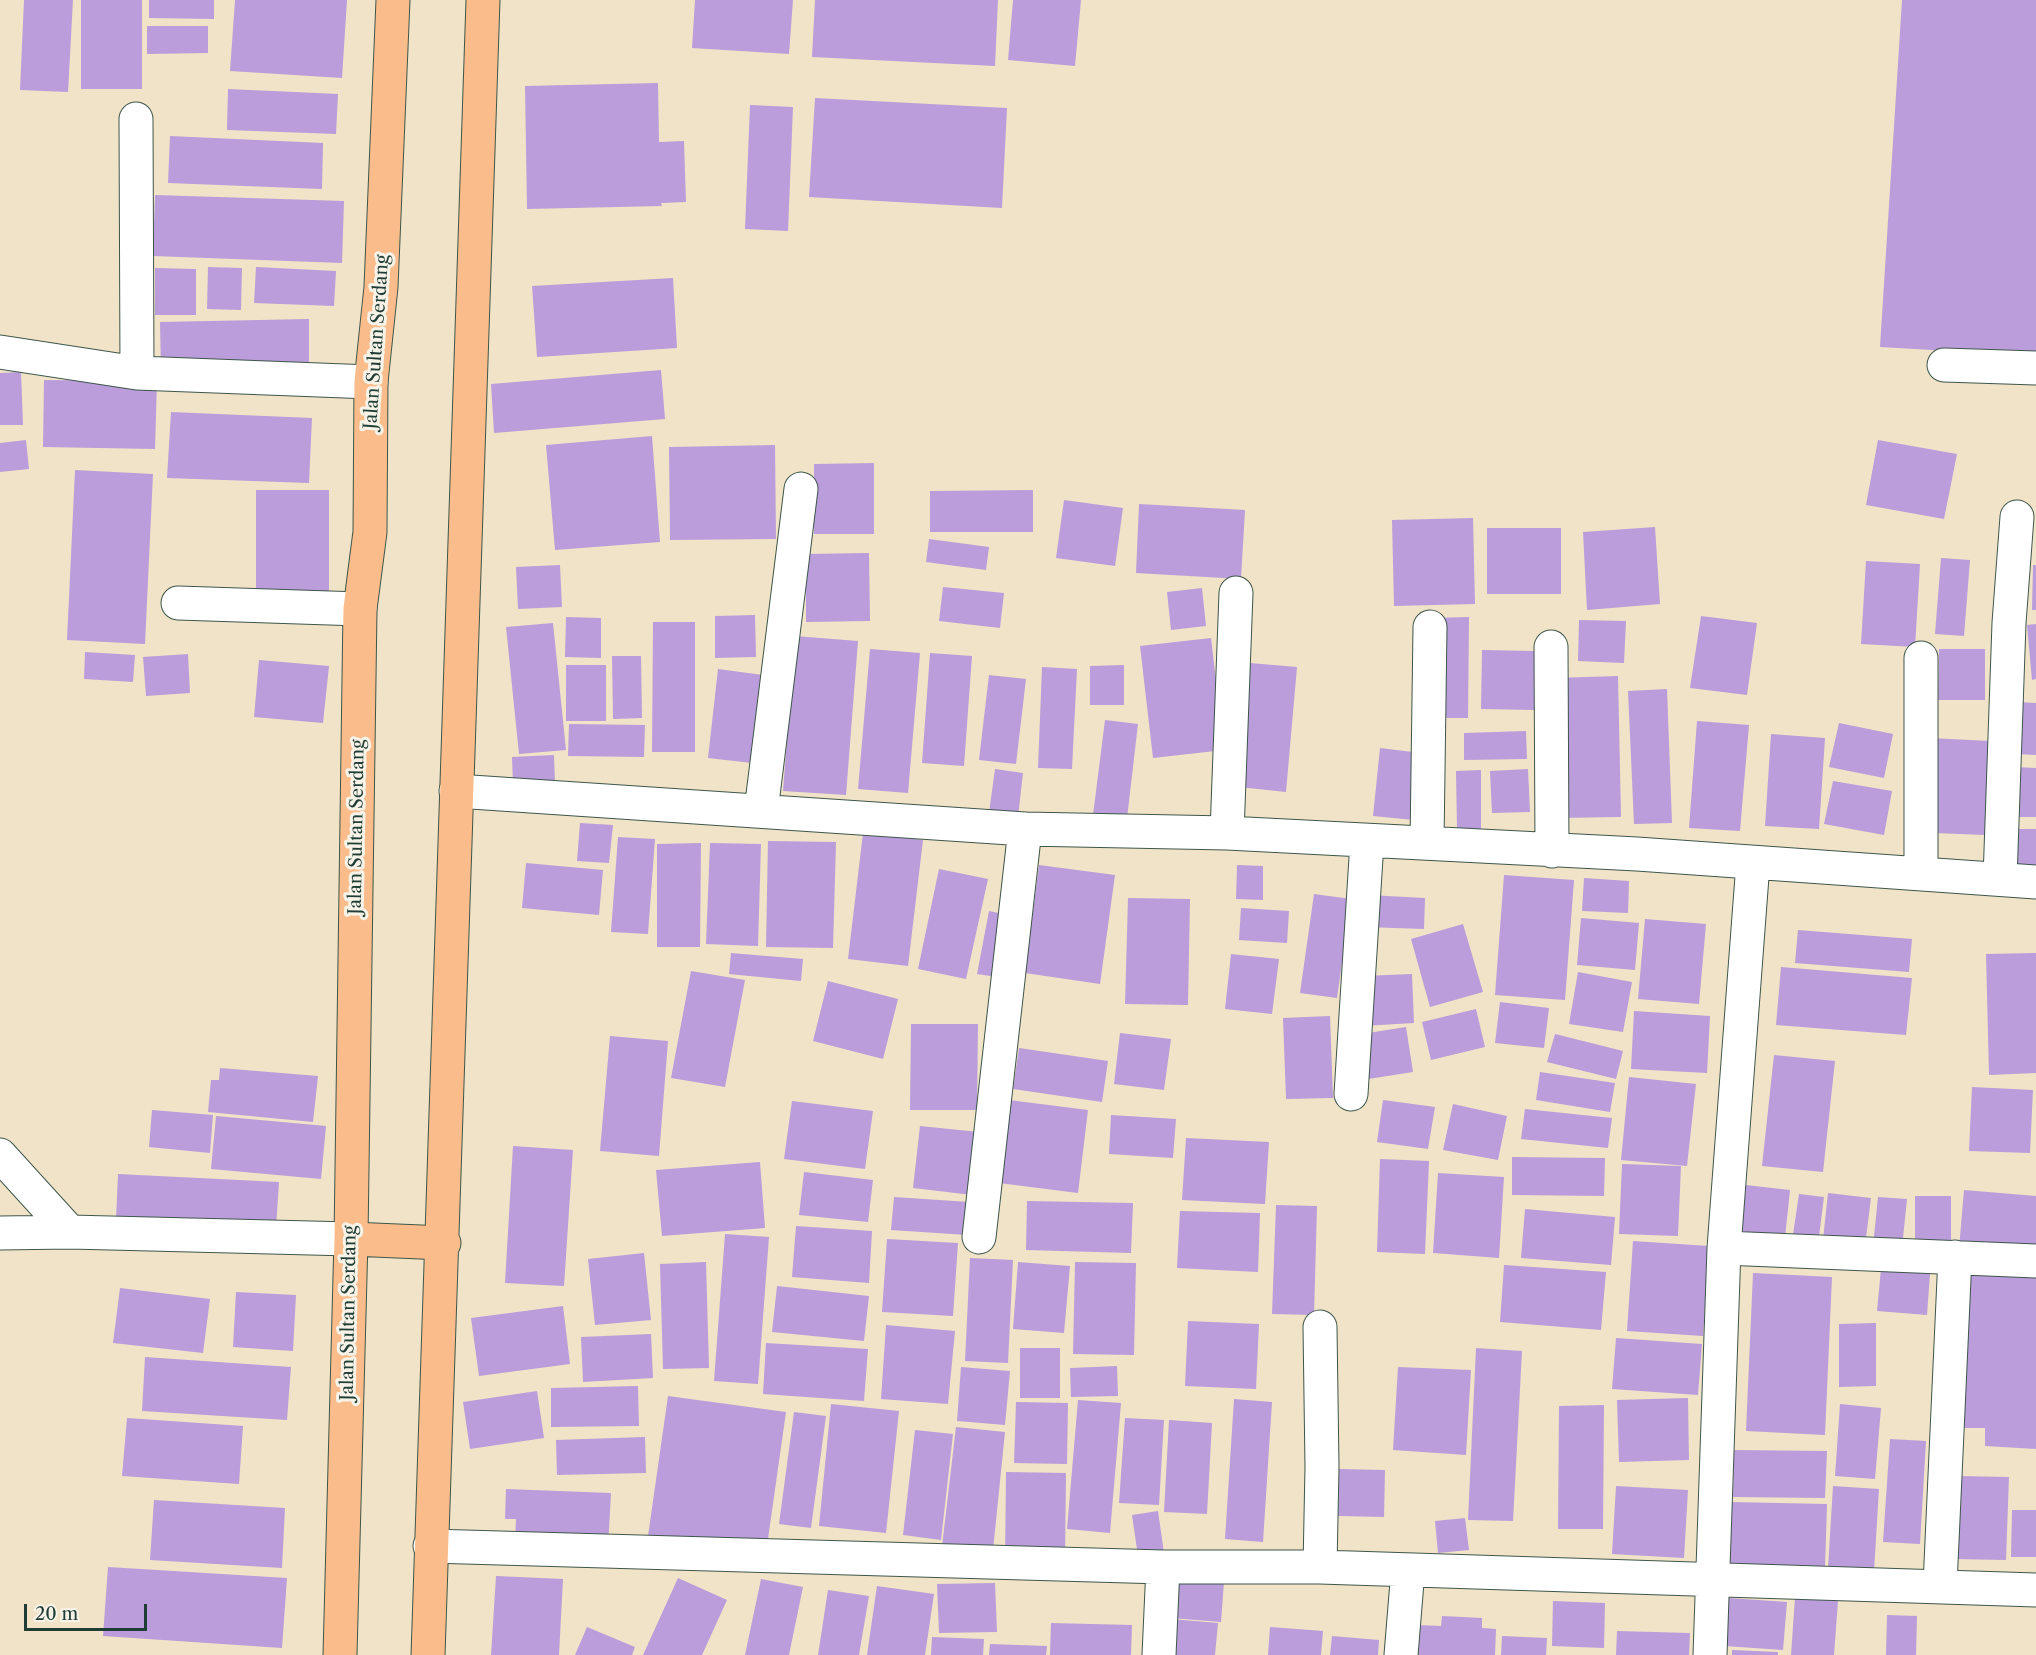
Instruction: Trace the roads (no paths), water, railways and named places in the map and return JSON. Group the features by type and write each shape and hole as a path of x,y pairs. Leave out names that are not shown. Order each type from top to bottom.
{"highway":[{"name":"Jalan Sultan Serdang","path":"340,1655 351,1239 360,609 370,532 371,382 381,287 393,0"},
{"path":"428,1655 430,1546 444,1243 456,791 483,0"},
{"path":"351,1239 444,1243"}],"street":[{"path":"136,119 136,373"},
{"path":"0,352 136,373 371,382"},
{"path":"1944,365 2036,368"},
{"path":"761,811 801,489"},
{"path":"2000,879 2009,623 2017,517"},
{"path":"1227,833 1236,593"},
{"path":"178,603 360,609"},
{"path":"1428,843 1430,627"},
{"path":"1551,647 1552,851"},
{"path":"1921,658 1921,872"},
{"path":"456,791 1025,829 1227,833 1367,842 1428,843 1921,872 2036,882"},
{"path":"979,1237 1025,829"},
{"path":"1351,1094 1367,842"},
{"path":"1710,1655 1724,1248 1753,862"},
{"path":"0,1155 70,1232"},
{"path":"0,1233 70,1232 351,1239"},
{"path":"1724,1248 2036,1261"},
{"path":"1940,1585 1955,1257"},
{"path":"1320,1327 1322,1467 1320,1567"},
{"path":"430,1546 1163,1567 1320,1567 1712,1581 1940,1585 2036,1590"},
{"path":"1159,1655 1163,1567"},
{"path":"1401,1655 1408,1570"}]}
